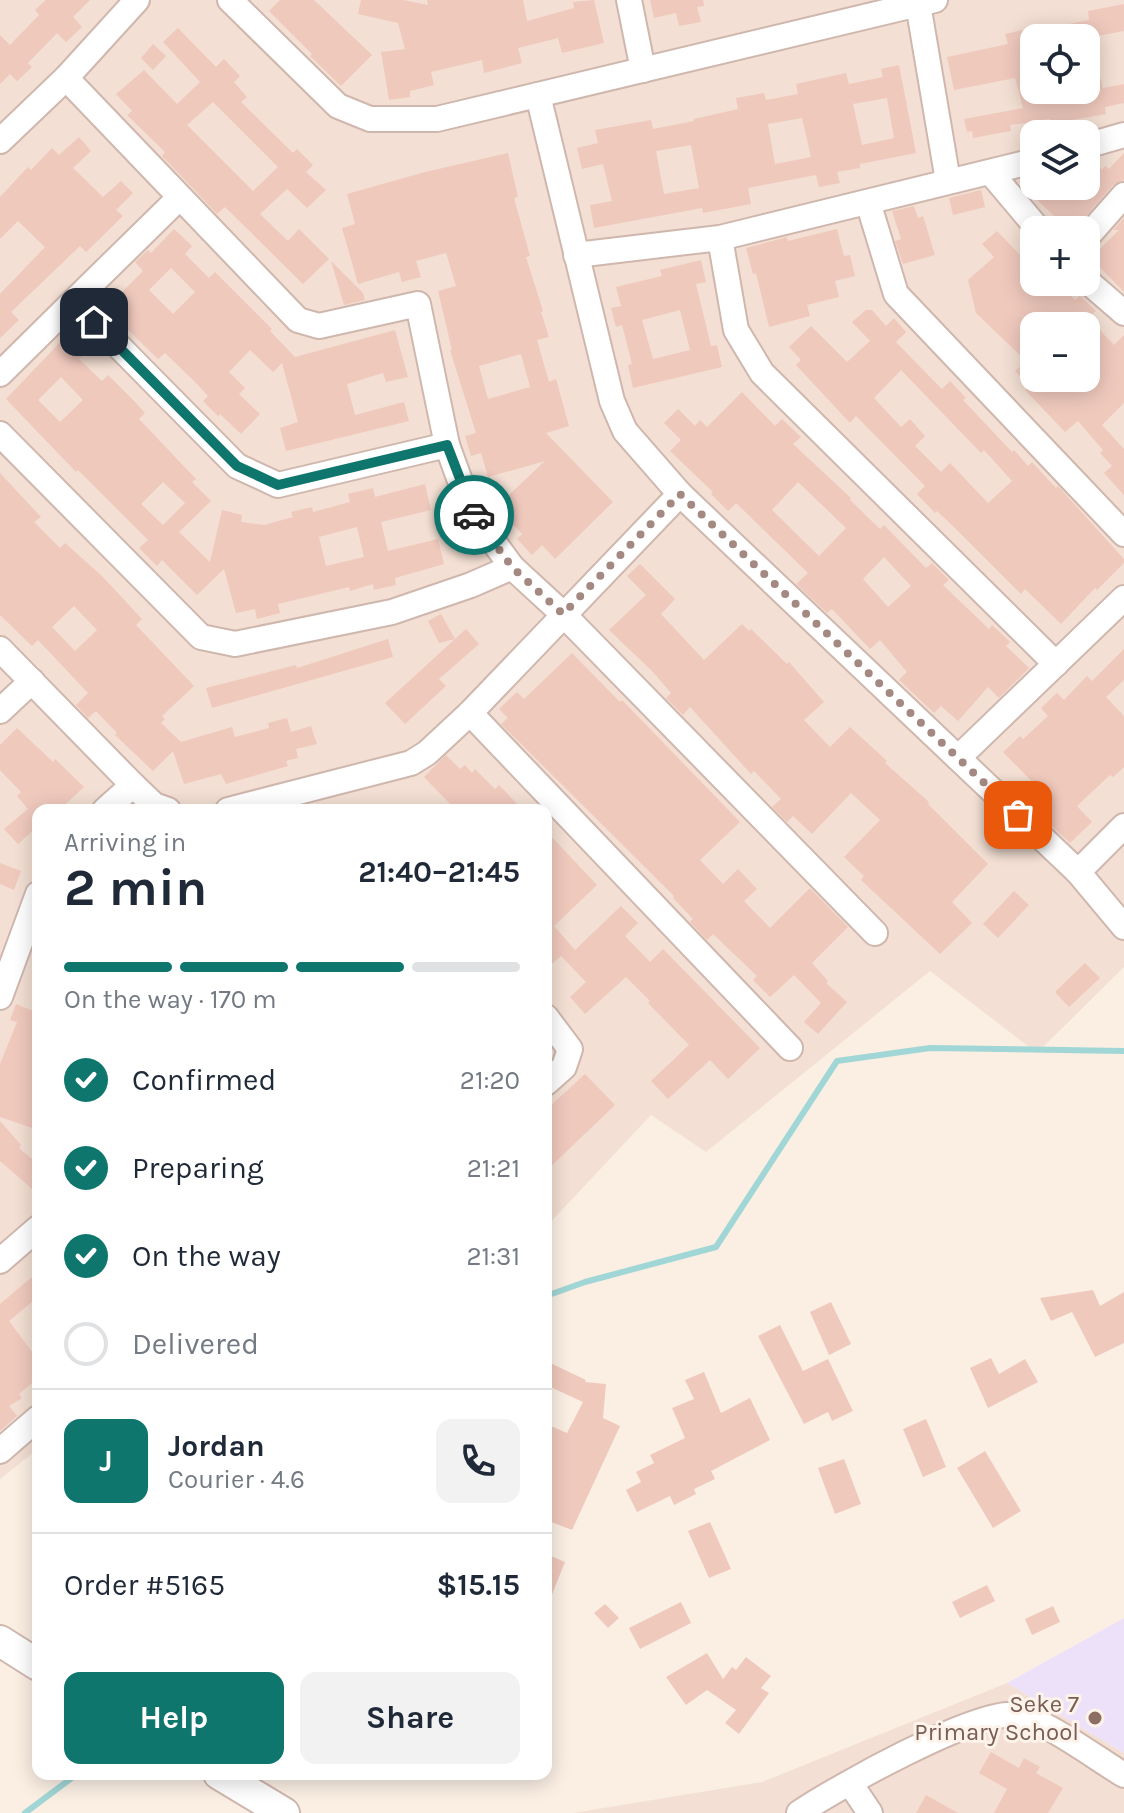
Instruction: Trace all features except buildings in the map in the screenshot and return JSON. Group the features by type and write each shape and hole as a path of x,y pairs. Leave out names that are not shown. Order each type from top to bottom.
{"street":[{"path":"0,141 66,78 137,0"},
{"path":"230,0 338,106 370,119 437,119 926,2 948,181"},
{"path":"629,0 643,70"},
{"path":"66,78 298,320 319,326 418,304 447,445 471,511 512,567 563,614 875,933"},
{"path":"538,95 612,401 625,431 680,494 1078,872 1124,927"},
{"path":"1100,142 1124,135"},
{"path":"576,255 720,238 1020,165"},
{"path":"991,173 1027,216"},
{"path":"1100,222 1124,195"},
{"path":"0,374 179,198"},
{"path":"868,202 896,294 1124,534"},
{"path":"720,238 736,330 762,373 1056,664"},
{"path":"1100,292 1124,313"},
{"path":"74,301 237,466 278,485 447,445"},
{"path":"0,434 201,637 235,644 392,612 471,585 512,567"},
{"path":"251,804 411,763 427,753 470,713 680,494"},
{"path":"958,758 1124,598"},
{"path":"0,649 153,804"},
{"path":"0,711 32,681"},
{"path":"470,713 790,1048"},
{"path":"112,804 133,785"},
{"path":"1078,872 1124,826"},
{"path":"0,997 32,910"},
{"path":"552,1025 570,1049 564,1067 552,1078"},
{"path":"0,1261 32,1233"},
{"path":"0,1451 32,1423"},
{"path":"0,1641 32,1661"},
{"path":"799,1813 850,1783 962,1726 990,1718 1016,1715 1046,1728 1124,1775"},
{"path":"229,1780 284,1813"},
{"path":"850,1783 870,1813"}],"shaded area":[{"path":"0,0 1124,0 1124,967 1037,1053 930,971 706,1152 651,1115 552,1221 552,804 32,804 32,1454 0,1479"},
{"name":"Seke 7 Primary School","path":"1124,1618 1124,1753 1007,1683"},
{"path":"1007,1683 1124,1753 1124,1813 573,1813 762,1782"}],"waterway":[{"path":"552,1294 716,1247 837,1061 930,1048 1124,1051"},
{"path":"25,1813 69,1780"}],"way so far":[{"path":"474,515 512,567 563,614 680,494 1018,815"}],"place":[{"name":"Seke 7 Primary School","path":"1095,1718"}],"route":[{"path":"94,322 237,466 278,485 447,445 474,515"}]}
